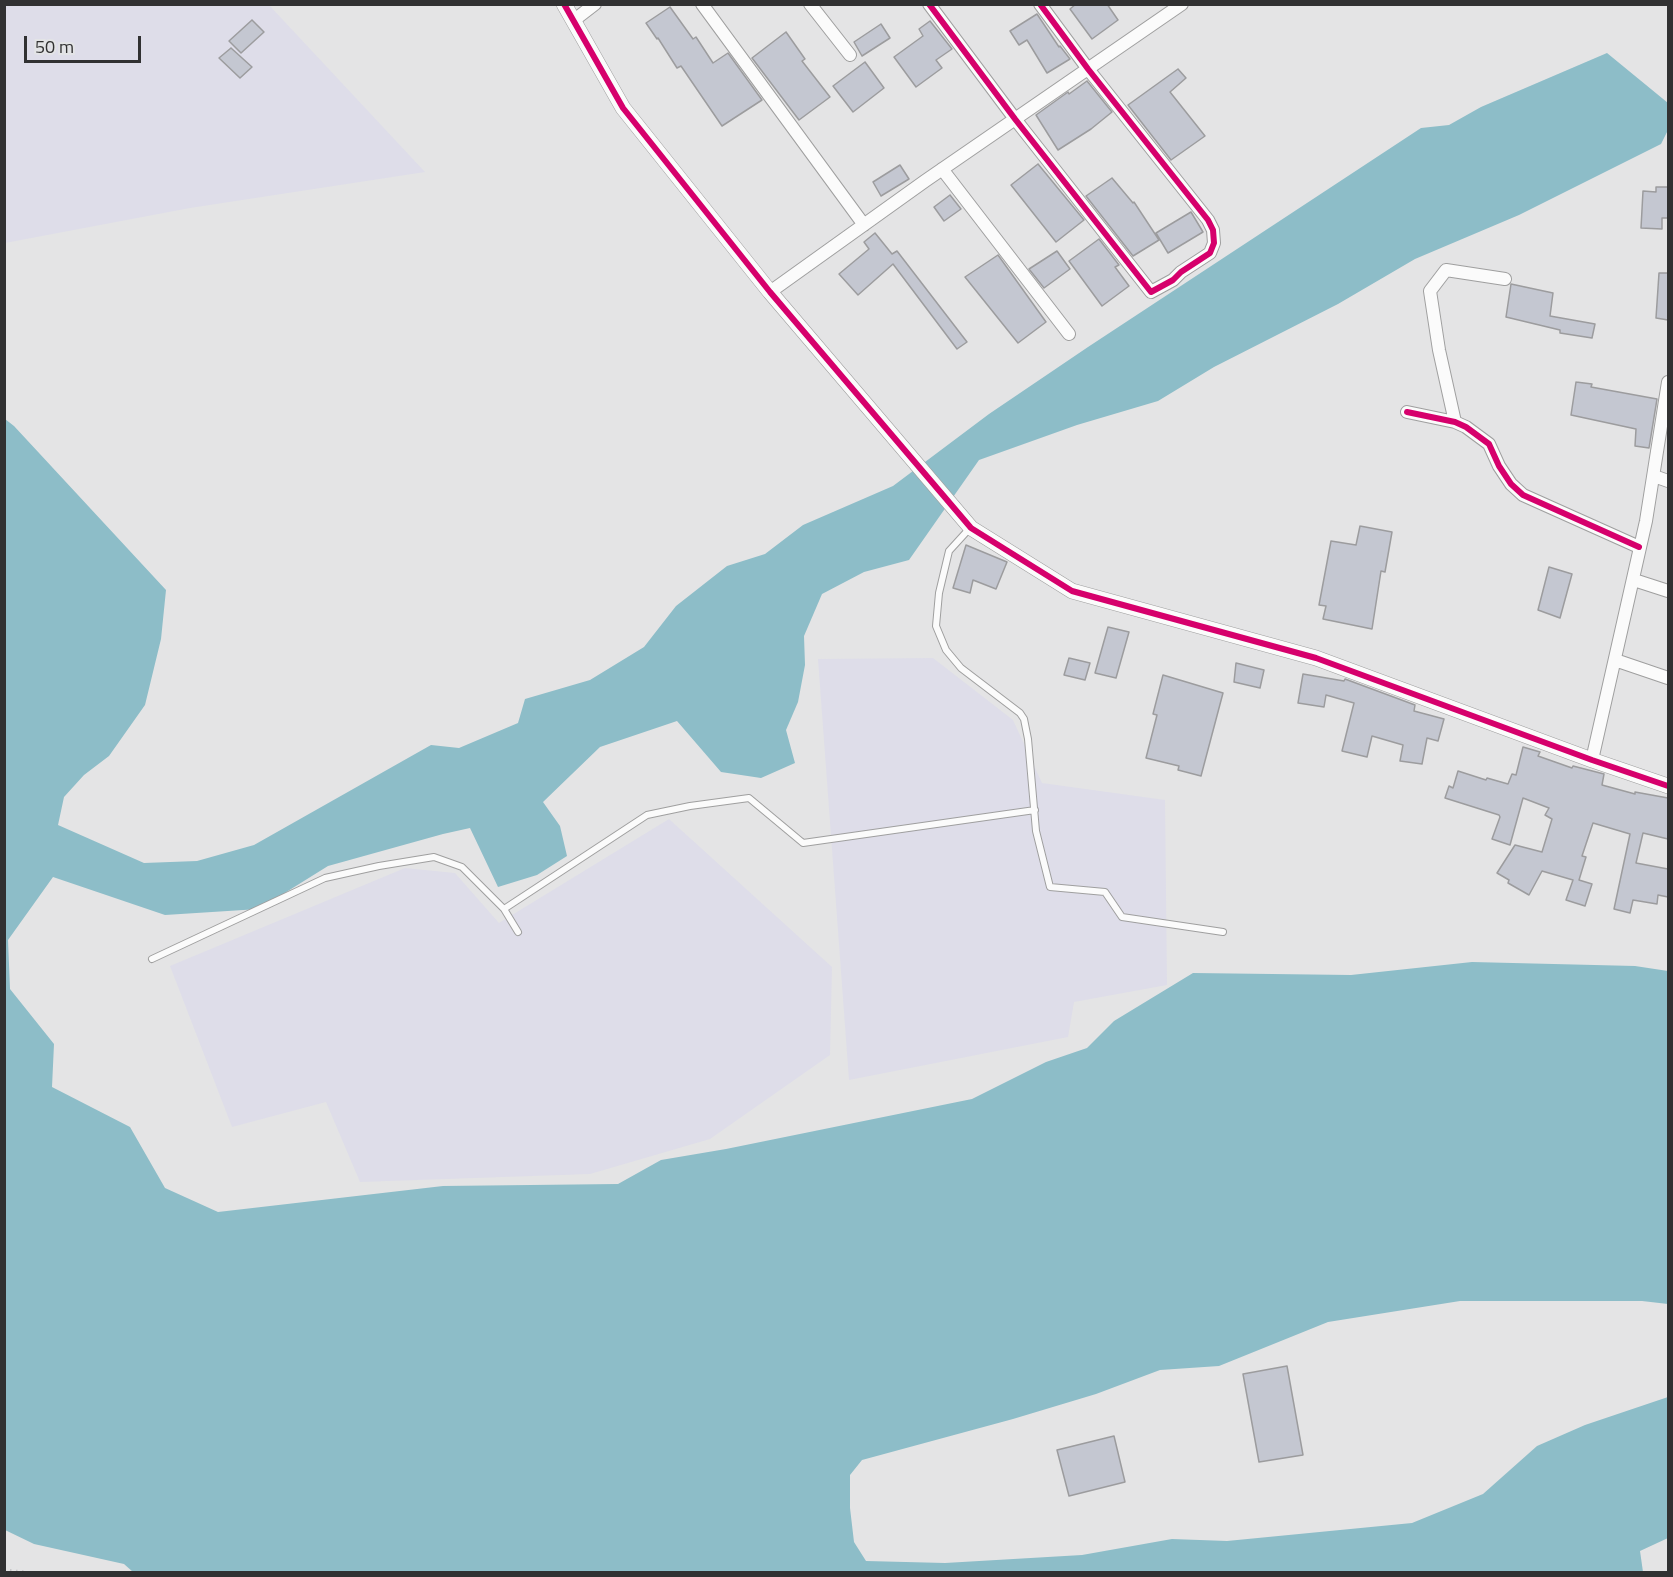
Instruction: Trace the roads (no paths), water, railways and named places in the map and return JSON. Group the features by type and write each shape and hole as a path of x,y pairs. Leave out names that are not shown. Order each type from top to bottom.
{"street":[{"path":"564,4 623,108 770,292 971,528 1072,591 1316,658 1668,786"},
{"path":"573,21 595,4"},
{"path":"702,4 864,225"},
{"path":"810,4 850,55"},
{"path":"929,4 1015,119 1151,291 1173,280 1210,253 1215,243 1213,230 1208,220 1088,69 1040,4"},
{"path":"770,292 1182,4"},
{"path":"942,170 1069,334"},
{"path":"1455,422 1439,350 1430,291 1446,270 1505,279"},
{"path":"1592,760 1646,521 1668,382"},
{"path":"1407,412 1455,422 1466,427 1490,444 1510,484 1523,495 1639,547"},
{"path":"1654,476 1668,481"},
{"path":"1634,580 1668,591"},
{"path":"1615,660 1668,678"}],"lane":[{"path":"971,528 949,551 939,593 936,626 946,650 961,668 1024,718 1036,831 1050,887 1105,892 1122,917 1224,932"},
{"path":"504,909 647,815 690,806 749,798 803,843 1035,810"},
{"path":"152,959 325,878 434,857 462,867 504,909 518,932"}],"water":[{"path":"1607,53 1668,103 1668,130 1661,144 1519,215 1415,259 1338,304 1214,367 1158,401 1077,425 979,460 909,560 864,572 822,594 804,636 805,665 798,702 786,730 795,763 761,778 721,772 677,721 600,747 543,802 560,826 567,856 537,875 498,887 470,828 328,866 259,909 165,915 53,877 8,940 10,989 54,1044 52,1087 130,1127 165,1188 218,1212 443,1186 618,1184 661,1160 972,1099 1046,1062 1087,1048 1114,1021 1193,973 1351,975 1472,962 1635,966 1668,971 1668,1304 1642,1301 1460,1301 1328,1322 1219,1366 1160,1370 1096,1394 862,1460 850,1475 850,1508 854,1542 866,1561 945,1563 1082,1555 1172,1539 1227,1541 1412,1523 1483,1494 1537,1446 1585,1425 1668,1397 1668,1538 1640,1551 1643,1572 133,1572 124,1564 34,1544 5,1530 5,419 166,590 161,639 145,705 109,756 84,775 64,797 58,825 144,863 197,861 254,845 431,745 459,748 518,723 525,699 590,680 644,647 676,606 727,566 765,554 803,525 893,486 989,414 1421,128 1449,125 1481,107"}]}
